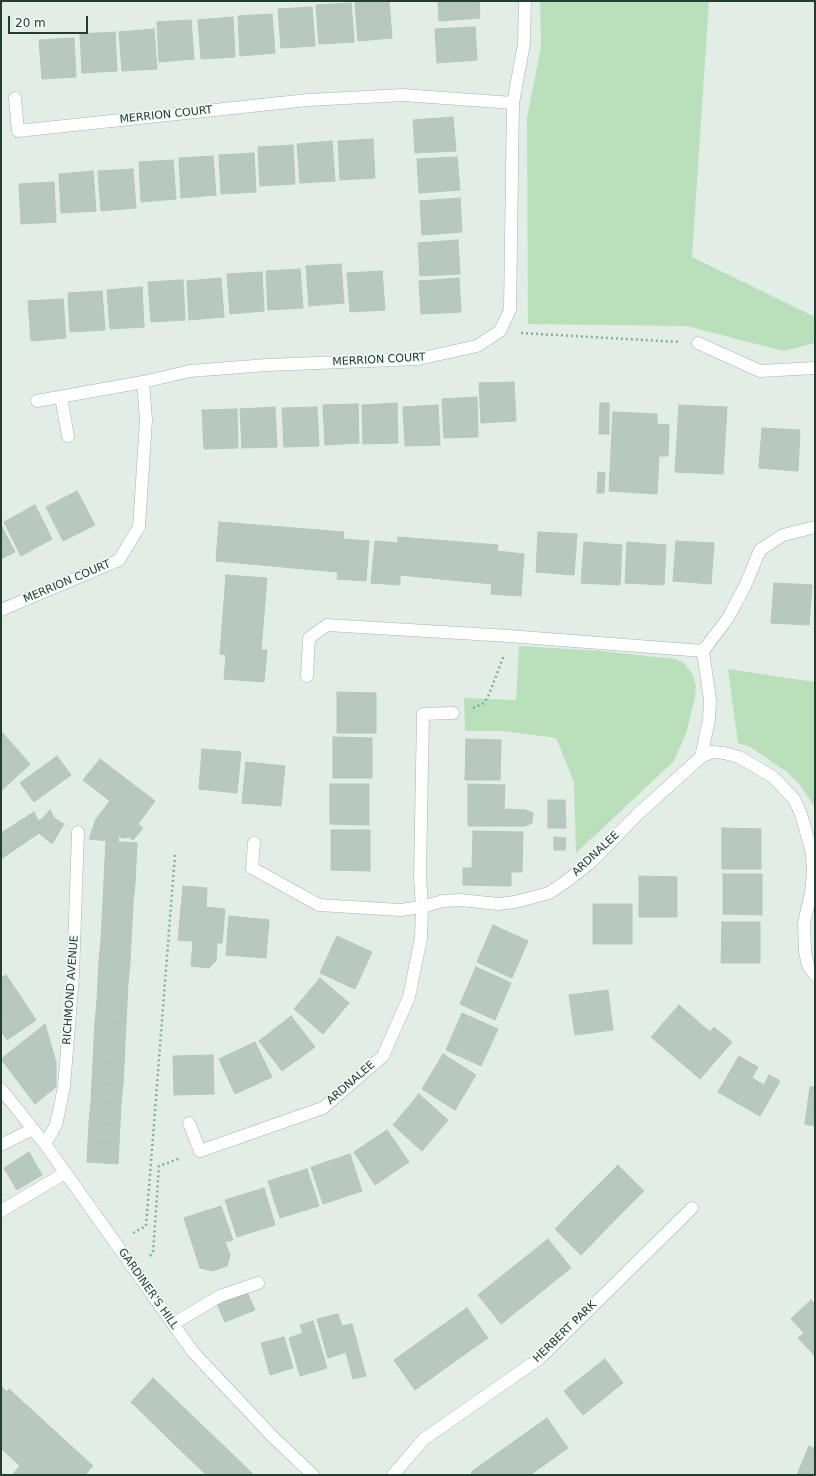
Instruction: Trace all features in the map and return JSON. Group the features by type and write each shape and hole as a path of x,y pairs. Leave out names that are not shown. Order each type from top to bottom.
{"street":[{"path":"500,332 510,310 513,103 524,44 524,1"},
{"name":"MERRION COURT","path":"15,98 18,130 308,100 403,94 513,103"},
{"name":"MERRION COURT","path":"37,401 143,382 190,371 267,365 418,359 477,346 500,332"},
{"path":"698,342 760,370 815,368"},
{"name":"MERRION COURT","path":"1,610 119,560 139,527 146,420 143,382"},
{"path":"61,396 68,436"},
{"path":"701,757 709,720 710,700 702,652 728,618 745,586 760,550 783,536 815,527"},
{"path":"307,676 309,638 327,625 509,636 702,652"},
{"name":"ARDNALEE","path":"200,1150 324,1108 383,1056 409,997 421,938 422,908 420,877 423,714 453,714"},
{"name":"ARDNALEE","path":"254,843 252,868 320,905 400,910 422,908 443,901 460,900 498,904 515,902 550,892 591,862 633,819 701,757 712,752 724,753 739,757 773,777 794,799 807,832 812,853 811,892 804,923 804,937 808,964 815,975"},
{"name":"RICHMOND AVENUE","path":"45,1144 56,1124 64,1087 73,975 78,832"},
{"name":"GARDINER'S HILL","path":"1,1089 45,1144 193,1352 272,1436 313,1475"},
{"path":"189,1123 200,1150"},
{"path":"1,1145 33,1130"},
{"path":"1,1211 65,1173"},
{"name":"HERBERT PARK","path":"393,1475 424,1439 540,1358 692,1208"},
{"path":"173,1324 220,1296 258,1283"}],"path":[{"path":"500,332 698,342"},
{"path":"453,714 484,703 504,656 509,636"},
{"path":"115,1242 146,1226 175,854"},
{"path":"134,1269 153,1253 159,1166 200,1150"}],"green space":[{"path":"540,1 709,1 692,257 815,317 815,343 783,351 687,326 528,324 527,118 541,47"},
{"path":"519,646 601,651 675,659 683,662 693,675 696,687 695,697 686,734 674,761 576,853 574,782 556,738 504,731 465,731 464,698 516,700"},
{"path":"728,669 815,682 815,812 814,806 801,786 787,772 750,747 738,743"}],"building":[{"path":"389,1 392,38 358,41 355,2"},
{"path":"438,1 479,1 480,18 439,21"},
{"path":"351,3 354,42 319,44 316,5"},
{"path":"312,7 315,46 281,48 278,9"},
{"path":"272,14 275,53 240,56 238,16"},
{"path":"233,17 235,57 201,59 198,20"},
{"path":"191,20 194,59 159,62 157,22"},
{"path":"475,27 477,60 437,63 435,29"},
{"path":"154,29 157,69 122,71 119,32"},
{"path":"115,32 117,71 82,73 80,34"},
{"path":"74,38 76,77 42,79 39,40"},
{"path":"453,117 456,151 415,153 413,120"},
{"path":"373,139 375,178 340,180 338,141"},
{"path":"332,141 335,181 300,183 297,144"},
{"path":"293,145 295,184 260,186 258,147"},
{"path":"254,153 256,192 221,194 219,155"},
{"path":"213,156 216,195 181,198 179,158"},
{"path":"457,157 460,190 419,193 417,159"},
{"path":"173,160 176,199 141,202 139,162"},
{"path":"133,169 136,208 101,211 98,171"},
{"path":"93,171 96,211 61,213 59,174"},
{"path":"54,182 56,222 21,224 19,184"},
{"path":"460,198 462,232 422,235 420,201"},
{"path":"458,240 460,274 420,276 418,243"},
{"path":"341,264 344,303 309,306 306,266"},
{"path":"300,269 303,308 268,310 266,271"},
{"path":"382,271 385,310 350,312 347,273"},
{"path":"262,272 264,311 230,314 227,274"},
{"path":"221,278 224,317 189,320 187,281"},
{"path":"459,278 461,312 421,314 419,281"},
{"path":"183,280 185,320 151,322 148,282"},
{"path":"142,287 144,327 110,329 107,290"},
{"path":"102,291 105,330 70,332 68,293"},
{"path":"63,299 66,338 31,341 28,301"},
{"path":"514,382 516,421 481,423 479,383"},
{"path":"477,397 478,437 444,438 442,399"},
{"path":"397,403 398,443 363,444 362,405"},
{"path":"600,403 609,403 609,434 599,434"},
{"path":"358,404 359,443 325,445 323,405"},
{"path":"438,405 440,445 405,446 403,407"},
{"path":"679,405 727,407 723,474 675,472"},
{"path":"275,407 277,447 242,448 240,409"},
{"path":"317,407 319,446 284,447 282,408"},
{"path":"237,409 238,448 204,449 202,410"},
{"path":"613,412 657,414 657,424 669,425 668,456 659,456 657,494 609,491"},
{"path":"762,428 800,430 798,471 759,468"},
{"path":"598,472 605,473 604,493 597,493"},
{"path":"77,491 95,525 63,541 46,507"},
{"path":"35,505 52,539 21,556 4,522"},
{"path":"219,522 344,532 343,539 369,541 366,581 337,579 338,572 216,561"},
{"path":"1,525 15,552 1,559"},
{"path":"538,532 577,534 574,575 536,572"},
{"path":"398,537 498,545 497,551 524,554 521,596 491,594 492,584 400,575 400,585 371,583 375,541 398,543"},
{"path":"676,541 714,543 711,584 673,581"},
{"path":"584,542 622,545 620,585 581,583"},
{"path":"627,542 666,545 664,585 625,583"},
{"path":"226,575 267,578 261,650 267,650 264,682 224,679 226,655 220,654"},
{"path":"774,583 812,585 809,625 771,623"},
{"path":"337,692 376,693 376,733 337,733"},
{"path":"1,731 30,764 1,791"},
{"path":"333,737 372,738 372,778 333,778"},
{"path":"466,739 501,740 500,780 465,780"},
{"path":"202,749 241,752 237,793 199,789"},
{"path":"57,756 71,775 34,802 20,783"},
{"path":"100,759 155,801 138,824 143,828 133,840 129,837 122,838 119,836 118,842 89,839 96,819 110,801 83,780"},
{"path":"246,762 285,766 281,806 242,803"},
{"path":"330,784 369,784 369,825 330,824"},
{"path":"468,784 505,785 504,809 526,810 533,813 532,823 525,826 468,826"},
{"path":"548,800 565,800 566,828 548,828"},
{"path":"50,810 54,818 64,824 52,844 39,833 35,823 43,818"},
{"path":"34,812 38,821 35,823 39,833 1,859 1,833"},
{"path":"722,828 761,829 761,869 722,869"},
{"path":"331,830 370,830 370,871 331,870"},
{"path":"473,831 523,832 522,872 511,872 511,886 463,885 463,868 472,868"},
{"path":"554,837 566,838 565,850 554,850"},
{"path":"106,841 137,843 136,863 105,861"},
{"path":"105,861 136,863 135,883 104,881"},
{"path":"723,874 762,874 762,915 723,914"},
{"path":"639,876 677,877 677,917 639,917"},
{"path":"104,881 135,883 133,903 103,901"},
{"path":"183,886 207,888 206,907 225,909 222,943 217,943 216,961 209,968 191,966 193,941 178,940"},
{"path":"103,901 133,903 132,923 102,921"},
{"path":"593,904 632,904 632,944 593,944"},
{"path":"229,916 269,920 266,958 226,955"},
{"path":"102,921 132,923 131,943 101,941"},
{"path":"722,922 760,922 760,963 721,963"},
{"path":"493,925 528,941 512,978 477,962"},
{"path":"337,936 372,952 355,989 320,973"},
{"path":"101,941 131,943 130,963 99,961"},
{"path":"99,961 130,963 128,983 98,981"},
{"path":"476,967 511,983 495,1020 460,1004"},
{"path":"6,975 21,997 1,1011 1,978"},
{"path":"320,978 349,1003 323,1034 294,1009"},
{"path":"98,981 128,983 127,1003 97,1001"},
{"path":"608,990 613,1030 575,1035 569,995"},
{"path":"21,997 36,1020 7,1040 1,1031 1,1011"},
{"path":"97,1001 127,1003 126,1023 95,1022"},
{"path":"679,1005 710,1032 714,1027 732,1042 700,1079 651,1037"},
{"path":"462,1013 498,1029 481,1066 446,1050"},
{"path":"291,1016 315,1047 282,1071 259,1041"},
{"path":"95,1022 126,1023 125,1043 94,1041"},
{"path":"45,1024 56,1062 56,1087 35,1104 1,1059"},
{"path":"94,1041 125,1043 124,1064 93,1062"},
{"path":"255,1042 272,1077 235,1094 219,1059"},
{"path":"443,1054 476,1075 455,1110 422,1089"},
{"path":"213,1055 214,1094 174,1095 173,1056"},
{"path":"739,1056 758,1067 752,1078 764,1085 769,1075 780,1081 760,1116 718,1092"},
{"path":"93,1062 124,1064 123,1084 92,1082"},
{"path":"92,1082 123,1084 121,1104 91,1102"},
{"path":"810,1087 815,1087 815,1126 805,1124"},
{"path":"419,1094 448,1120 422,1151 393,1125"},
{"path":"91,1102 121,1104 120,1124 89,1122"},
{"path":"89,1122 120,1124 119,1144 88,1142"},
{"path":"387,1130 409,1162 375,1185 354,1152"},
{"path":"88,1142 119,1144 118,1164 87,1162"},
{"path":"29,1152 42,1175 17,1190 4,1168"},
{"path":"350,1154 362,1191 323,1204 311,1167"},
{"path":"618,1165 644,1191 613,1222 586,1197"},
{"path":"307,1169 319,1206 280,1218 268,1181"},
{"path":"264,1188 275,1225 237,1237 225,1200"},
{"path":"586,1197 613,1222 581,1255 555,1229"},
{"path":"221,1206 233,1240 225,1242 230,1255 227,1266 212,1271 200,1268 184,1218"},
{"path":"548,1239 571,1268 536,1296 513,1267"},
{"path":"513,1267 536,1296 501,1324 478,1295"},
{"path":"247,1292 255,1310 225,1322 217,1304"},
{"path":"811,1300 815,1304 815,1356 798,1338 804,1333 791,1319"},
{"path":"467,1308 488,1338 451,1364 430,1334"},
{"path":"338,1314 342,1326 352,1324 366,1376 353,1379 346,1352 328,1358 317,1319"},
{"path":"313,1321 327,1368 300,1376 289,1338 303,1333 300,1325"},
{"path":"430,1334 451,1364 415,1390 394,1360"},
{"path":"284,1337 293,1368 270,1375 261,1343"},
{"path":"605,1359 623,1383 583,1415 564,1391"},
{"path":"153,1378 254,1475 206,1475 131,1402"},
{"path":"1,1386 7,1392 9,1389 93,1466 85,1475 12,1475 20,1466 1,1448"},
{"path":"547,1418 568,1448 530,1475 473,1475 471,1472"},
{"path":"809,1446 815,1449 815,1475 797,1475"}]}
